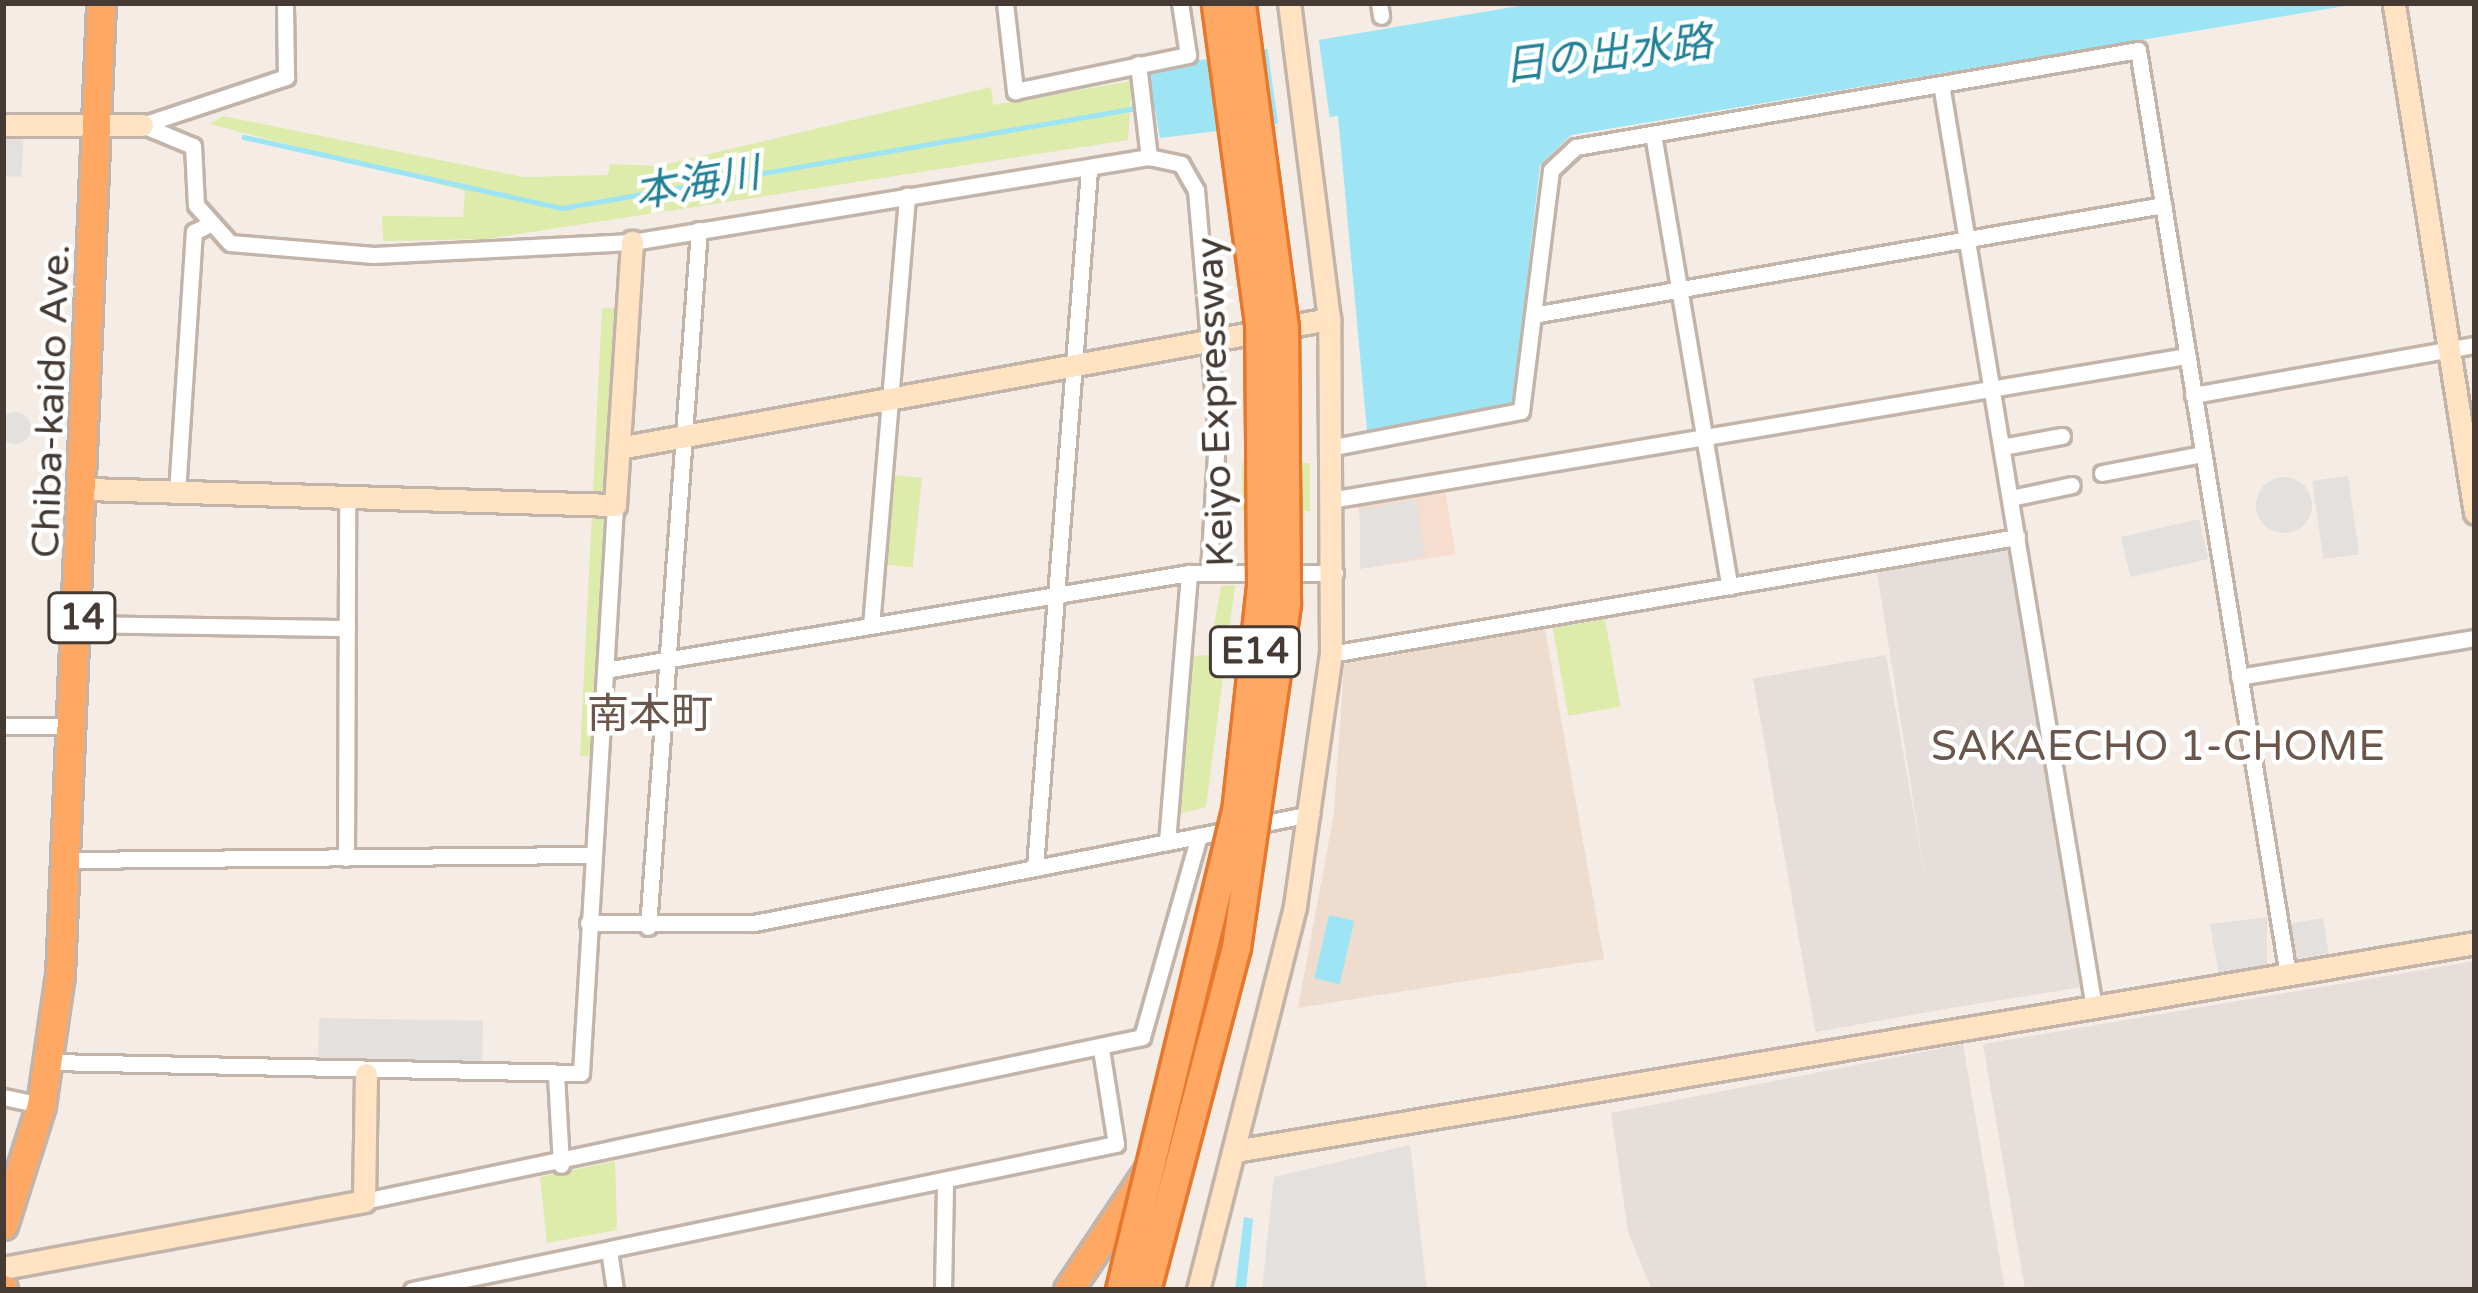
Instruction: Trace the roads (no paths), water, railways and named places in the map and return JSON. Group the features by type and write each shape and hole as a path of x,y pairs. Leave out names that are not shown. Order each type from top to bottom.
{"highway":[{"name":"Chiba-kaido Ave.","path":"3,1226 50,1062 69,860 102,124 101,3"},
{"name":"Keiyo Expressway","path":"1120,1290 1236,812 1262,585 1259,322 1216,3"},
{"name":"Keiyo Expressway","path":"1147,1290 1236,947 1286,603 1284,327 1241,3"},
{"path":"1068,1290 1155,1161"}],"street":[{"path":"3,124 142,125 286,77 285,3"},
{"path":"1005,3 1015,91 1188,56 1180,3"},
{"path":"1198,1290 1235,1150 1311,814 1331,654 1336,499 1329,319 1309,128 1289,3"},
{"path":"2393,5 2475,513"},
{"path":"1334,447 1512,418 1526,400 1550,170 1576,148 2138,50 2288,975"},
{"path":"1138,64 1149,157"},
{"path":"1940,84 2094,1007"},
{"path":"142,125 193,146 208,225 230,243 374,255 632,242 1149,157 1192,175 1210,339 1209,573"},
{"path":"1653,134 1730,587"},
{"path":"1035,867 1052,596 1089,170"},
{"path":"871,626 907,196"},
{"path":"1534,315 2163,205"},
{"path":"177,493 194,232 208,225"},
{"path":"648,927 699,230"},
{"path":"50,1062 366,1074 581,1073 632,242"},
{"path":"619,448 1329,319"},
{"path":"2193,395 2475,345"},
{"path":"1336,499 2187,356"},
{"path":"2002,447 2062,436"},
{"path":"2102,473 2203,454"},
{"path":"2011,498 2072,485"},
{"path":"87,489 615,505"},
{"path":"346,858 347,500"},
{"path":"1331,654 2018,537"},
{"path":"1167,842 1189,573"},
{"path":"604,670 1189,573 1334,573"},
{"path":"81,624 347,628"},
{"path":"2239,677 2475,638"},
{"path":"3,726 74,726"},
{"path":"588,923 648,927 754,923 1311,814"},
{"path":"3,1268 561,1165 1101,1049 1145,1033 1198,836"},
{"path":"69,860 594,855"},
{"path":"1235,1150 2475,943"},
{"path":"412,1290 944,1184 1118,1142 1101,1049"},
{"path":"364,1201 366,1074"},
{"path":"556,1075 561,1165"},
{"path":"3,1097 41,1105"},
{"path":"943,1290 944,1184"},
{"path":"609,1250 615,1290"}],"water":[{"name":"日の出水路","path":"1537,3 2363,3 1571,135 1540,165 1513,404 1367,431 1338,116 1160,138 1148,69"},
{"path":"1329,915 1354,921 1340,984 1314,978"},
{"path":"1244,1217 1253,1219 1246,1290 1235,1290"}],"waterway":[{"name":"本海川","path":"244,137 562,208 1159,104"}],"district":[{"name":"南本町","path":"650,715"},
{"name":"SAKAECHO 1-CHOME","path":"2158,747"}]}
